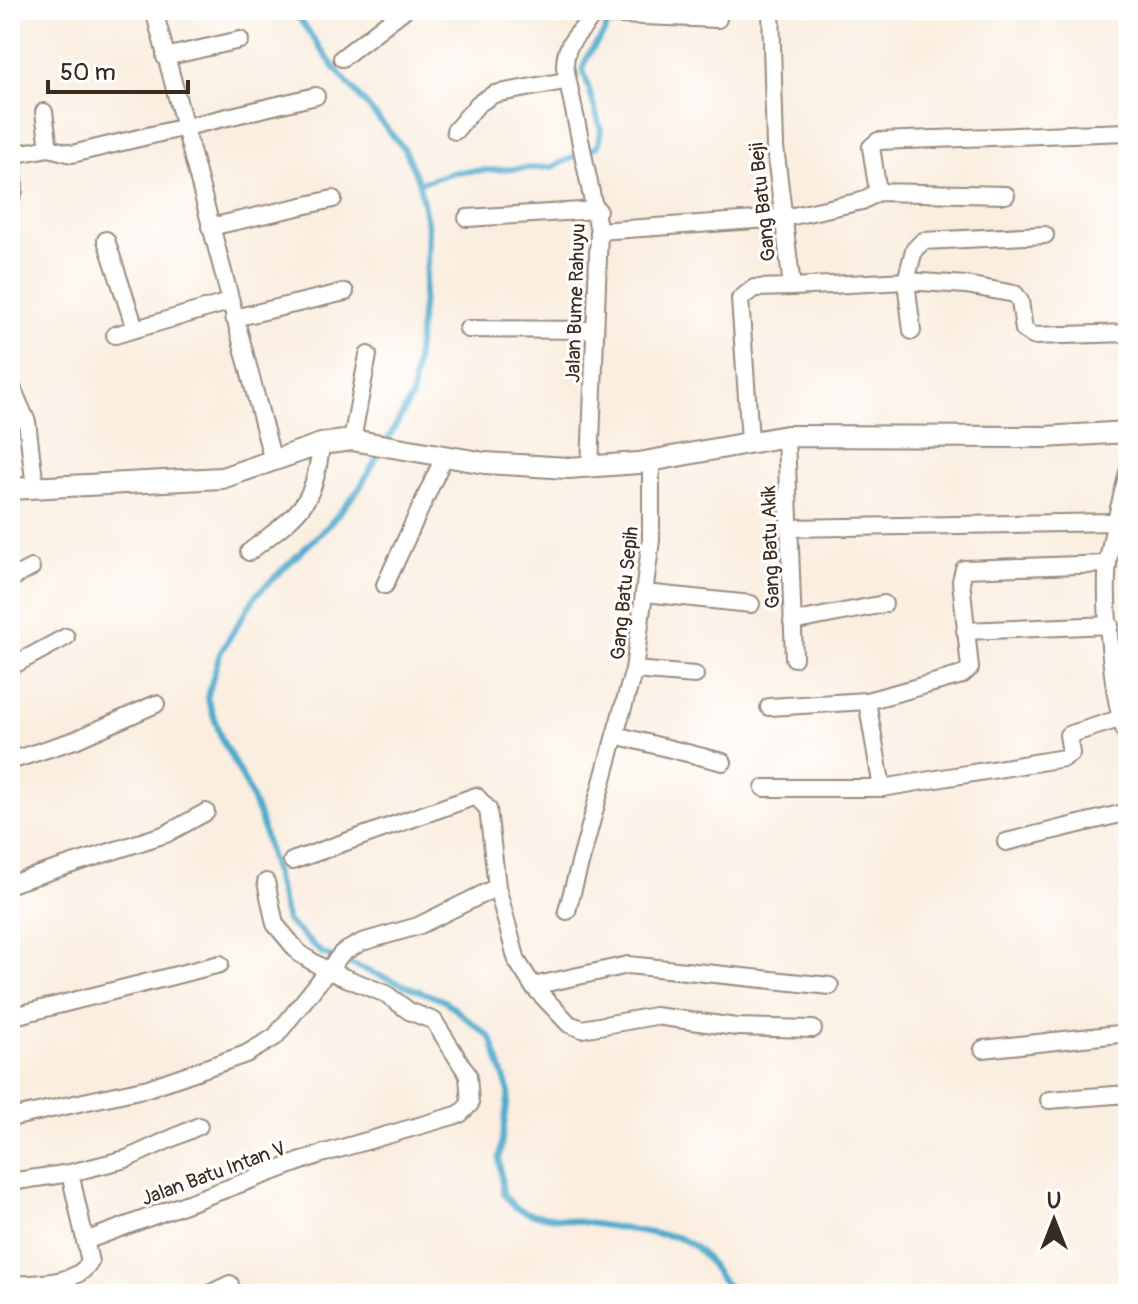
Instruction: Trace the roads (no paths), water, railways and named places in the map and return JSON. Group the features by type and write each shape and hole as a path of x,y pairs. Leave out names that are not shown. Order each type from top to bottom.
{"street":[{"path":"154,10 273,461"},
{"path":"342,58 404,10"},
{"name":"Gang Batu Beji","path":"750,440 740,299 754,288 792,287 775,147 771,10"},
{"path":"595,12 718,19"},
{"name":"Jalan Bume Rahuyu","path":"590,468 598,210 565,81 565,56 574,36 595,12"},
{"path":"165,57 240,40"},
{"path":"455,131 478,104 494,94 565,81"},
{"path":"10,200 14,191 13,158 17,154 49,148 72,154 182,125 316,96"},
{"path":"44,112 49,148"},
{"path":"878,192 871,147 878,141 1128,132"},
{"path":"599,231 784,218 862,201 878,192 1006,195"},
{"path":"210,227 333,199"},
{"path":"467,218 598,210"},
{"path":"912,331 906,281 914,250 923,241 1045,235"},
{"path":"106,240 135,328"},
{"path":"792,287 906,281 966,285 1015,294 1020,301 1024,330 1033,336 1128,333"},
{"path":"115,335 135,328 231,310 345,292"},
{"path":"468,329 594,330"},
{"path":"352,440 368,355"},
{"path":"10,383 27,422 35,487"},
{"path":"10,489 222,478 321,444 352,440 510,466 590,468 651,461 750,440 786,436 1045,437 1128,432"},
{"name":"Gang Batu Akik","path":"786,436 794,658"},
{"path":"249,552 294,516 312,494 321,444"},
{"path":"385,585 445,455"},
{"name":"Gang Batu Sepih","path":"651,461 651,540 634,670 695,675"},
{"path":"1128,472 1108,564 1119,719 1128,738"},
{"path":"790,528 1116,522"},
{"path":"769,707 867,701 962,675 971,664 961,581 964,569 1108,564"},
{"path":"10,579 31,568"},
{"path":"645,593 751,604"},
{"path":"792,622 884,604"},
{"path":"965,631 1110,625"},
{"path":"10,667 66,637"},
{"path":"567,911 634,670"},
{"path":"867,701 882,788"},
{"path":"10,761 75,740 156,704"},
{"path":"764,788 882,788 1064,758 1071,753 1068,735 1119,719"},
{"path":"615,735 723,762"},
{"path":"292,861 476,796 488,809 497,887 517,961 533,986 569,1024 582,1029 655,1016 736,1027 813,1029"},
{"path":"10,884 153,838 206,812"},
{"path":"1006,842 1128,812"},
{"path":"266,882 269,905 282,936 300,954 328,968"},
{"path":"10,1118 148,1088 246,1054 275,1037 342,953 362,942 418,926 497,887"},
{"path":"10,1017 220,964"},
{"path":"533,986 628,965 830,986"},
{"name":"Jalan Batu Intan V","path":"85,1241 318,1155 460,1114 471,1099 468,1075 434,1021 409,1011 386,994 328,968"},
{"path":"983,1049 1128,1033"},
{"path":"1049,1100 1128,1094"},
{"path":"10,1182 70,1173 126,1159 199,1126"},
{"path":"10,1285 52,1282 78,1275 90,1262 70,1173"},
{"path":"209,1294 230,1284"}],"waterway":[{"path":"293,10 334,67 405,150 419,183 428,227 427,263 412,397 359,489 329,525 256,595 220,653 207,698 222,740 247,786 261,821 287,921 322,953 445,1001 491,1038 509,1092 499,1159 503,1193 514,1207 531,1214 677,1237 698,1250 737,1294"},
{"path":"419,183 455,172 552,167 598,146 601,130 583,69 609,18"}]}
